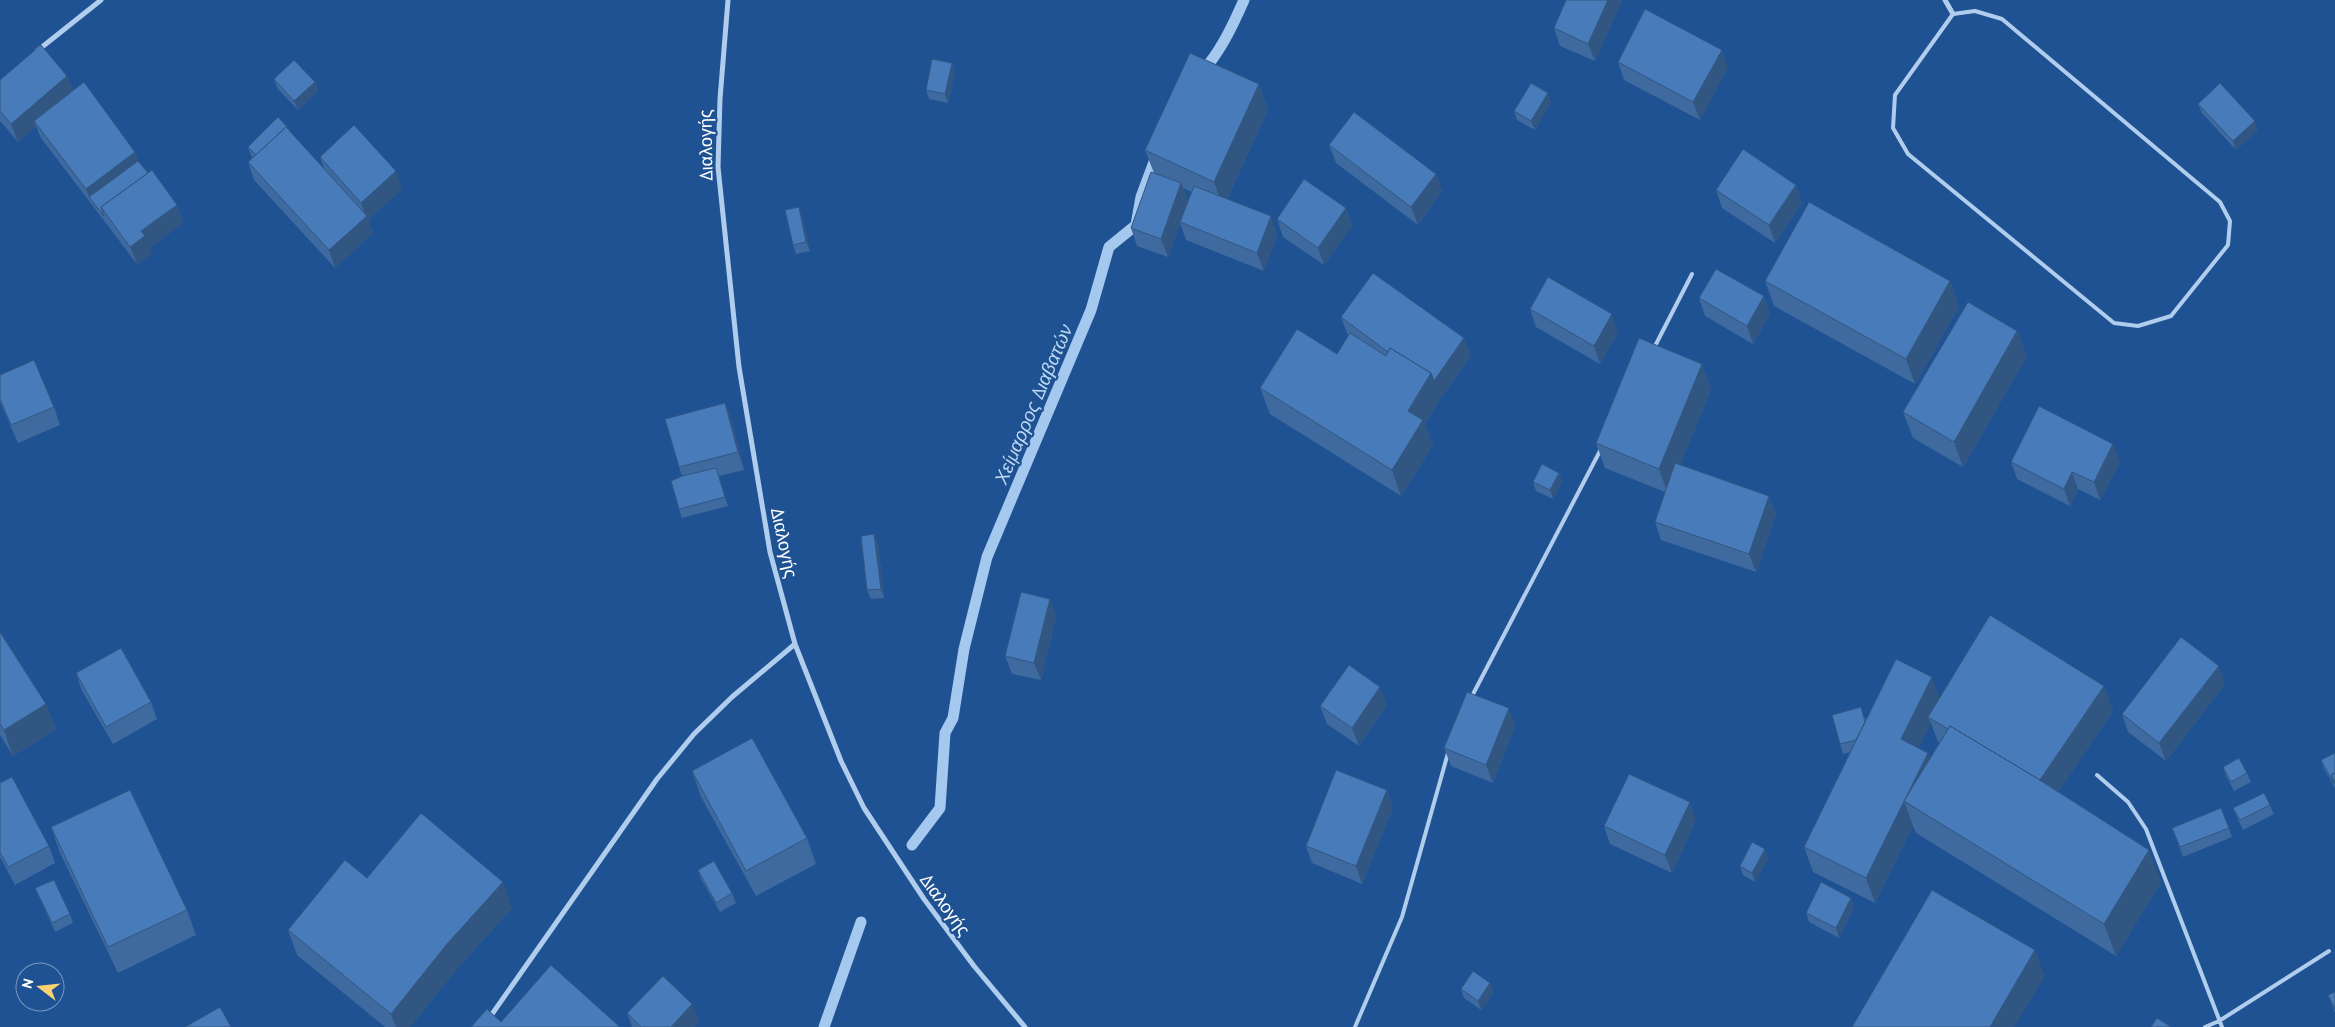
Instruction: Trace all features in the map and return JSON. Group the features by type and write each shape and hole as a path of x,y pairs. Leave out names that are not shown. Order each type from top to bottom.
{"street":[{"path":"29,58 101,0"},
{"name":"Διαλογής","path":"728,0 720,99 718,167 737,348 770,552 795,644 842,761 864,808 924,900 974,966 1025,1027"},
{"path":"1945,0 1953,14"},
{"path":"483,1027 657,779 694,734 732,697 795,644"}],"lane":[{"path":"1975,10 2002,19 2220,202 2230,221 2228,245 2171,316 2138,326 2114,323 1908,154 1893,128 1895,95 1953,14 1975,10"},
{"path":"1651,354 1692,274"},
{"path":"1468,703 1605,442"},
{"path":"1355,1027 1402,917 1452,744"},
{"path":"2097,775 2128,802 2146,829 2222,1027"},
{"path":"2204,1027 2220,1021 2329,951"}],"building":[{"path":"1566,0 1608,0 1588,44 1554,28"},
{"path":"1645,9 1722,50 1693,102 1618,62"},
{"path":"41,45 67,76 11,124 0,111 0,80"},
{"path":"1190,53 1259,84 1214,182 1145,150"},
{"path":"932,59 952,63 945,94 926,90"},
{"path":"294,60 315,82 294,101 274,79"},
{"path":"84,82 135,152 86,189 34,121"},
{"path":"1531,83 1548,93 1531,121 1514,111"},
{"path":"2220,83 2255,121 2233,141 2198,104"},
{"path":"1354,112 1436,174 1411,207 1329,145"},
{"path":"278,117 289,129 286,127 256,155 248,147"},
{"path":"354,125 396,171 361,203 320,157"},
{"path":"286,127 367,216 329,250 248,162"},
{"path":"1743,149 1796,185 1769,225 1716,190"},
{"path":"138,161 148,173 101,207 104,216 89,197"},
{"path":"152,170 177,205 141,231 145,236 130,247 101,207"},
{"path":"1151,172 1181,183 1161,239 1131,228"},
{"path":"1304,179 1346,208 1318,248 1277,219"},
{"path":"1194,186 1271,216 1257,253 1180,222"},
{"path":"1809,202 1950,281 1906,359 1765,281"},
{"path":"799,207 806,242 793,245 785,210"},
{"path":"1716,269 1764,296 1747,326 1699,298"},
{"path":"1373,273 1464,338 1434,381 1431,373 1390,348 1388,352 1341,317"},
{"path":"1548,277 1612,314 1594,346 1530,309"},
{"path":"1968,302 2017,331 1954,442 1903,412"},
{"path":"1297,329 1337,354 1350,333 1386,356 1390,348 1431,373 1408,411 1423,420 1392,470 1260,388"},
{"path":"1639,338 1702,364 1659,469 1596,443"},
{"path":"34,360 54,407 11,425 0,399 0,375"},
{"path":"725,403 738,452 679,467 665,419"},
{"path":"2039,406 2113,444 2094,482 2072,472 2064,489 2011,462"},
{"path":"1675,463 1769,496 1749,554 1655,522"},
{"path":"1542,464 1559,473 1550,490 1533,482"},
{"path":"716,468 725,497 679,509 671,481 682,476"},
{"path":"874,534 881,589 867,590 861,536"},
{"path":"1021,592 1050,599 1034,663 1005,656"},
{"path":"1990,615 2104,686 2040,780 1950,726 1948,729 1928,717"},
{"path":"0,632 46,704 4,730 0,724"},
{"path":"2181,637 2219,666 2159,743 2122,714"},
{"path":"121,648 151,702 106,727 76,673"},
{"path":"1896,659 1932,677 1901,739 1928,753 1866,878 1804,847"},
{"path":"1349,665 1380,687 1352,728 1320,706"},
{"path":"1467,692 1509,708 1486,765 1444,748"},
{"path":"1861,707 1865,722 1856,740 1840,744 1832,715"},
{"path":"1950,726 2035,777 2149,850 2104,924 1904,801"},
{"path":"752,738 807,838 746,871 692,771"},
{"path":"2335,753 2335,773 2331,775 2334,784 2321,760"},
{"path":"2239,758 2247,773 2231,782 2223,767"},
{"path":"1336,770 1387,790 1356,866 1306,846"},
{"path":"2335,773 2335,783 2331,775"},
{"path":"1629,774 1690,802 1665,855 1604,826"},
{"path":"12,777 49,846 8,867 0,852 0,783"},
{"path":"130,790 187,910 108,947 51,827"},
{"path":"2264,793 2270,805 2240,820 2233,808"},
{"path":"2221,808 2229,828 2180,847 2172,828"},
{"path":"421,813 503,882 447,944 391,1014 288,930 345,860 367,878"},
{"path":"1752,842 1765,849 1752,873 1740,866"},
{"path":"714,861 732,893 716,903 698,870"},
{"path":"54,880 70,914 52,923 35,888"},
{"path":"1821,882 1851,898 1836,928 1806,913"},
{"path":"1932,890 2035,950 1990,1027 1852,1027"},
{"path":"551,965 620,1027 471,1027 487,1009 501,1022"},
{"path":"1473,971 1490,983 1478,1001 1461,989"},
{"path":"663,976 692,1004 671,1027 641,1027 627,1013"},
{"path":"2335,992 2335,1009 2328,995"},
{"path":"220,1007 231,1027 185,1027"},
{"path":"2157,1018 2171,1027 2151,1027"}],"waterway":[{"name":"Χείμαρρος Διαβατών","path":"1201,73 1220,48 1244,0"},
{"name":"Χείμαρρος Διαβατών","path":"912,845 940,808 945,733 953,718 964,649 987,557 1091,310 1109,247 1136,225 1141,197 1157,154"},
{"name":"Χείμαρρος Διαβατών","path":"824,1027 861,922"}]}
